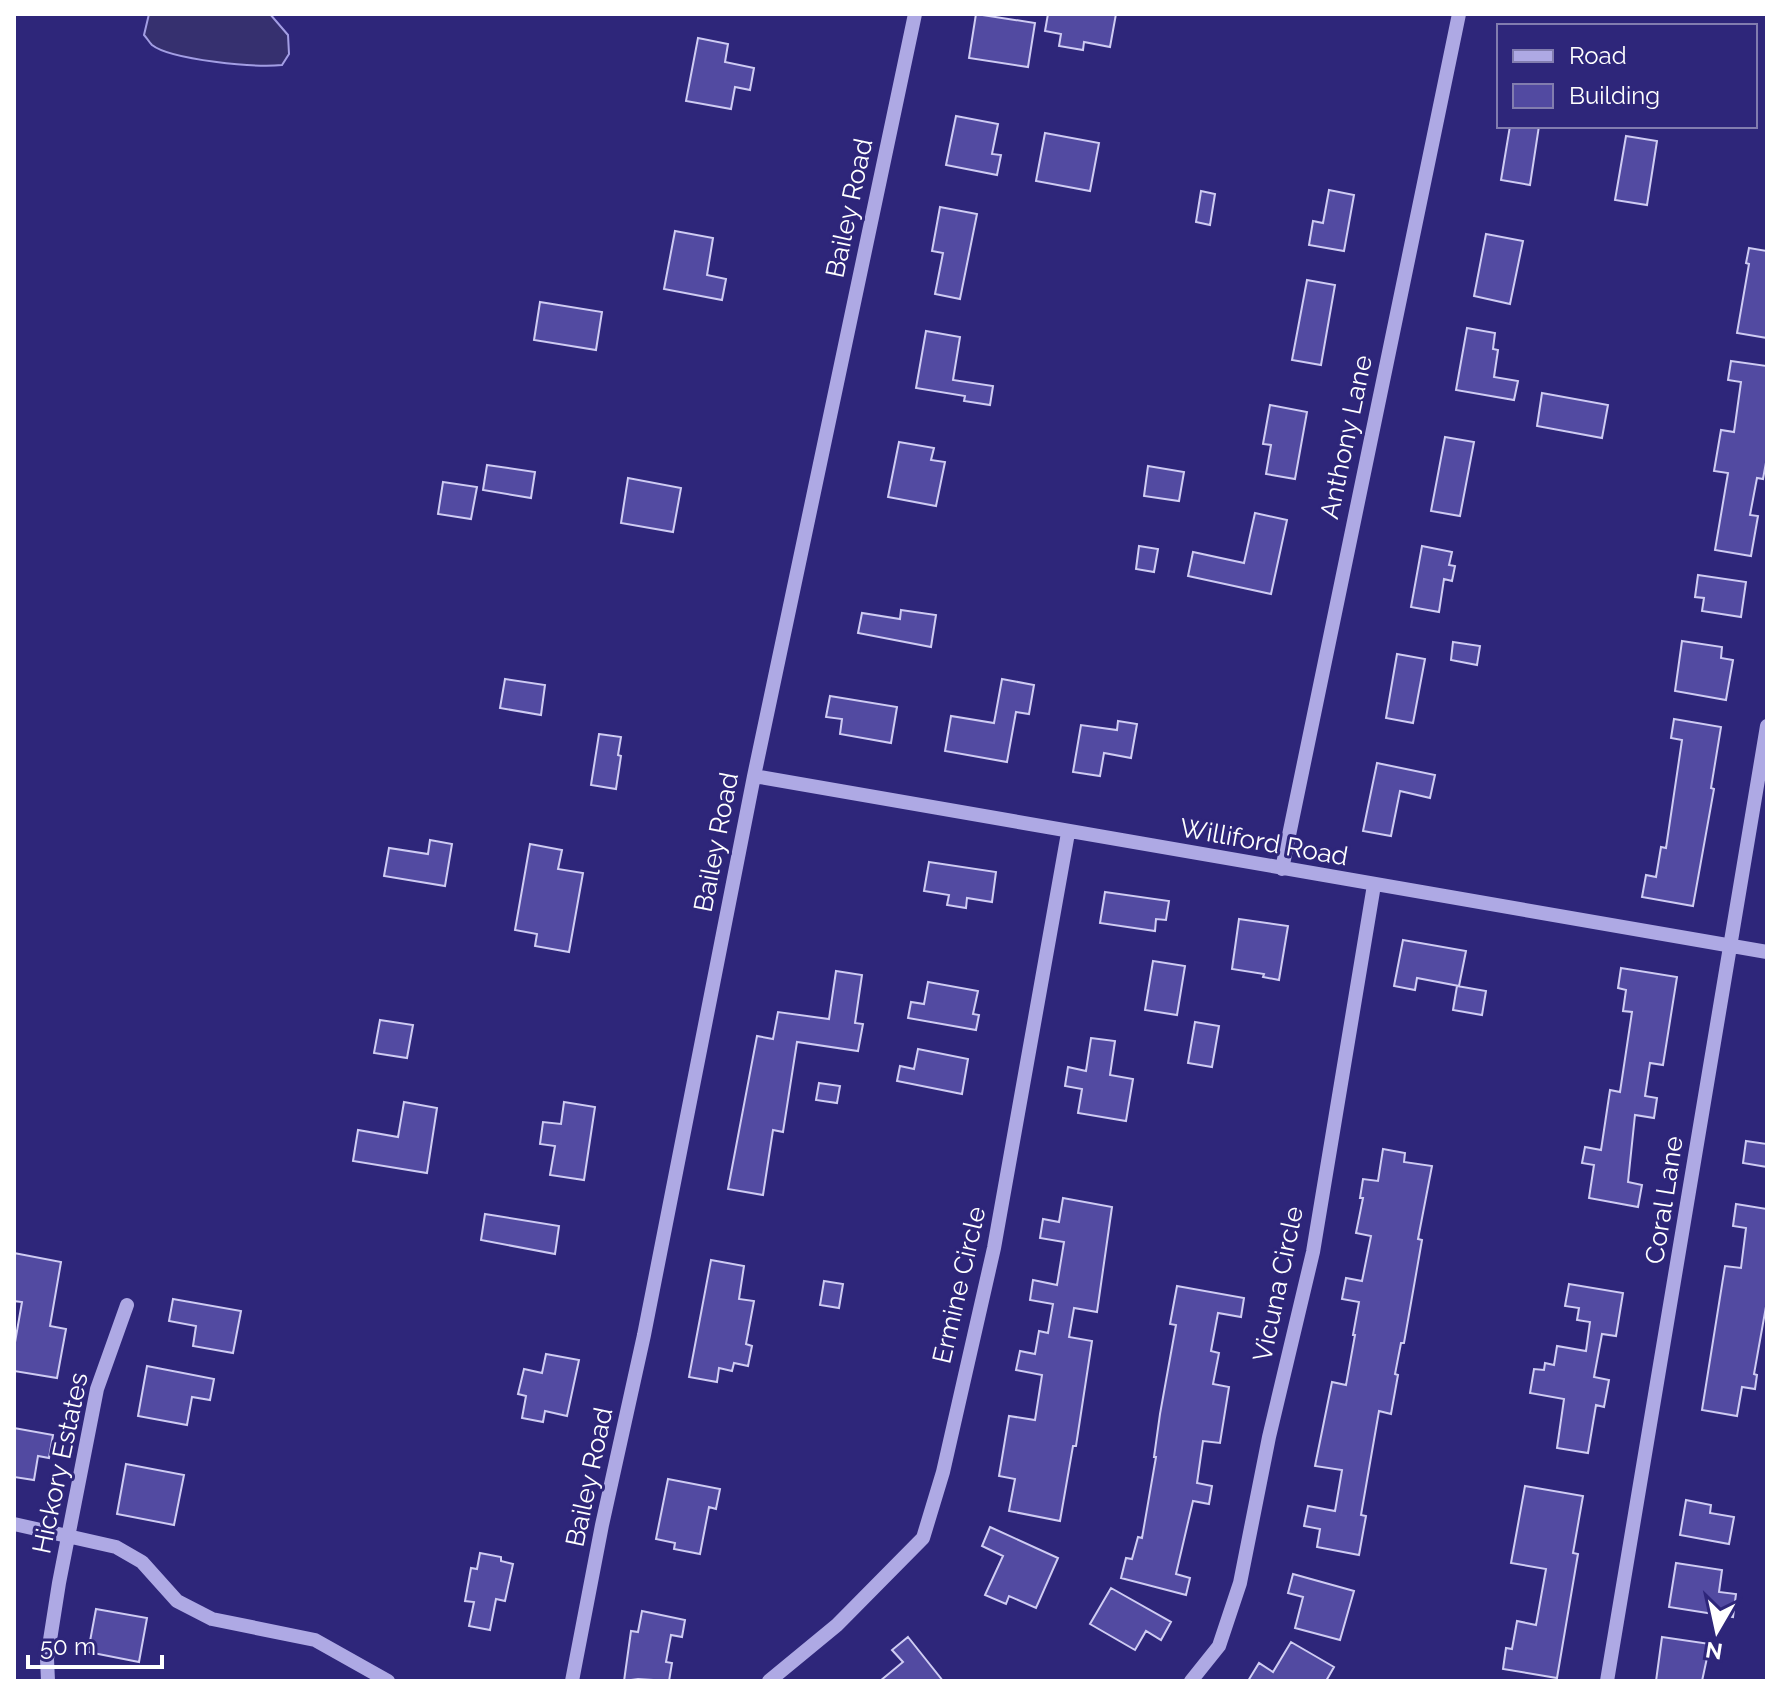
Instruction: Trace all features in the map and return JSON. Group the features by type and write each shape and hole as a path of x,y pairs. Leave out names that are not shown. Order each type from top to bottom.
{"street":[{"name":"Bailey Road","path":"572,1681 754,776 915,14"},
{"name":"Anthony Lane","path":"1282,869 1459,14"},
{"name":"Coral Lane","path":"1607,1681 1767,726"},
{"name":"Williford Road","path":"754,776 1068,833 1767,952"},
{"name":"Ermine Circle","path":"769,1681 837,1625 923,1538 943,1472 994,1248 1068,833"},
{"name":"Vicuna Circle","path":"1191,1681 1219,1646 1240,1583 1269,1437 1313,1252 1374,885"},
{"name":"Hickory Estates","path":"48,1681 47,1659 97,1389 127,1305"},
{"path":"14,1524 116,1547 142,1562 177,1601 212,1619 315,1640 388,1681"}],"shaded area":[{"path":"149,14 270,14 288,35 289,54 282,65 270,66 215,62 177,55 152,45 144,35"}],"building":[{"path":"976,14 1035,23 1028,67 969,58"},
{"path":"1048,14 1116,14 1110,47 1084,42 1083,50 1059,46 1061,34 1045,31"},
{"path":"698,38 728,44 725,62 754,68 750,90 735,87 731,109 686,101"},
{"path":"956,116 998,124 992,154 1001,155 997,175 946,165"},
{"path":"1510,128 1539,128 1530,185 1501,180"},
{"path":"1045,133 1099,143 1090,191 1036,181"},
{"path":"1626,136 1657,141 1647,205 1615,200"},
{"path":"1329,190 1354,195 1344,251 1309,245 1313,221 1323,223"},
{"path":"1201,191 1215,194 1210,225 1196,222"},
{"path":"940,207 977,214 960,299 935,294 943,253 932,251"},
{"path":"675,231 713,238 707,275 726,279 722,300 664,289"},
{"path":"1486,234 1523,241 1510,304 1474,296"},
{"path":"1749,248 1767,251 1767,338 1737,333"},
{"path":"1307,280 1335,285 1321,365 1292,360"},
{"path":"540,302 602,312 596,350 534,340"},
{"path":"1467,328 1495,333 1493,349 1498,350 1494,377 1518,381 1514,400 1456,390"},
{"path":"926,331 960,337 953,380 993,386 990,405 964,401 965,396 916,388"},
{"path":"1731,361 1767,366 1767,457 1763,479 1757,478 1750,515 1758,516 1751,556 1715,550 1728,473 1714,471 1721,430 1734,432 1741,382 1728,380"},
{"path":"1542,393 1608,405 1602,438 1537,426"},
{"path":"1270,405 1307,412 1295,479 1266,474 1271,445 1263,444"},
{"path":"1445,437 1474,442 1460,516 1431,511"},
{"path":"899,442 934,448 931,460 945,462 936,506 888,497"},
{"path":"487,465 535,472 531,498 483,490"},
{"path":"1148,466 1184,472 1179,501 1144,496"},
{"path":"628,478 681,488 673,532 621,523"},
{"path":"443,482 477,487 471,519 438,514"},
{"path":"1255,513 1287,520 1271,594 1188,576 1193,552 1244,563"},
{"path":"1139,546 1158,549 1154,572 1136,569"},
{"path":"1422,546 1452,552 1449,565 1455,566 1452,581 1444,579 1439,612 1411,607"},
{"path":"1698,575 1746,582 1741,617 1702,611 1704,598 1695,597"},
{"path":"901,610 936,615 931,647 858,633 862,613 900,619"},
{"path":"1682,641 1722,647 1721,658 1733,660 1726,700 1675,691"},
{"path":"1453,642 1480,646 1477,665 1451,660"},
{"path":"1397,654 1425,659 1413,723 1386,718"},
{"path":"505,679 545,685 541,715 500,708"},
{"path":"1002,679 1034,685 1029,714 1016,712 1007,762 945,751 951,716 994,723"},
{"path":"830,696 897,707 891,743 840,734 842,719 826,717"},
{"path":"1674,719 1721,727 1711,788 1714,789 1693,906 1642,897 1646,875 1656,877 1661,847 1666,848 1682,740 1671,738"},
{"path":"1118,721 1137,724 1131,758 1104,753 1100,776 1073,772 1081,725 1117,730"},
{"path":"599,734 621,737 616,789 591,785"},
{"path":"1377,763 1435,775 1430,798 1400,791 1391,836 1363,831"},
{"path":"430,840 452,844 445,886 384,876 389,848 428,854"},
{"path":"530,844 562,850 558,869 583,873 569,952 535,946 537,934 515,930"},
{"path":"929,862 996,872 992,902 967,898 966,908 947,905 949,895 924,891"},
{"path":"1105,892 1169,901 1166,920 1156,919 1155,931 1100,923"},
{"path":"1239,919 1288,926 1279,980 1263,977 1264,974 1232,969"},
{"path":"1403,940 1466,951 1459,986 1417,978 1415,990 1394,986"},
{"path":"1153,961 1185,966 1177,1015 1145,1010"},
{"path":"1621,968 1677,977 1663,1065 1650,1063 1645,1096 1657,1098 1654,1118 1635,1115 1628,1182 1642,1185 1638,1207 1589,1198 1594,1165 1582,1163 1585,1147 1601,1150 1610,1090 1620,1092 1632,1012 1623,1011 1626,990 1618,988"},
{"path":"836,971 862,975 855,1023 863,1024 858,1051 797,1042 783,1132 773,1130 763,1195 728,1189 757,1036 773,1039 778,1012 829,1019"},
{"path":"928,982 978,991 973,1014 979,1015 976,1030 908,1018 911,1002 924,1004"},
{"path":"1457,986 1486,991 1482,1015 1453,1010"},
{"path":"380,1020 413,1025 407,1058 374,1053"},
{"path":"1195,1022 1219,1026 1212,1067 1188,1063"},
{"path":"1091,1038 1115,1041 1110,1075 1133,1079 1126,1121 1078,1113 1082,1089 1065,1086 1068,1067 1086,1071"},
{"path":"918,1049 968,1059 962,1094 897,1081 900,1066 914,1069"},
{"path":"819,1083 840,1086 837,1103 816,1100"},
{"path":"404,1102 437,1108 427,1173 353,1161 358,1130 398,1137"},
{"path":"564,1102 595,1107 584,1180 550,1175 555,1146 540,1144 543,1122 561,1124"},
{"path":"1746,1141 1767,1144 1767,1167 1743,1163"},
{"path":"1383,1149 1405,1153 1404,1162 1432,1166 1418,1239 1422,1240 1404,1343 1401,1343 1395,1374 1398,1375 1391,1414 1379,1411 1361,1515 1366,1516 1359,1555 1317,1547 1320,1529 1304,1526 1308,1506 1335,1511 1342,1470 1315,1466 1332,1382 1346,1385 1359,1302 1342,1299 1346,1278 1362,1281 1371,1236 1356,1233 1363,1198 1360,1198 1363,1179 1378,1181"},
{"path":"1063,1198 1112,1207 1097,1312 1074,1308 1069,1337 1092,1341 1076,1446 1073,1446 1060,1521 1009,1511 1015,1479 999,1476 1009,1416 1035,1420 1042,1375 1016,1370 1020,1351 1035,1354 1039,1331 1048,1333 1053,1304 1030,1300 1033,1280 1057,1285 1064,1242 1040,1238 1043,1219 1059,1222"},
{"path":"1736,1204 1767,1209 1767,1301 1754,1374 1757,1375 1755,1389 1742,1387 1737,1416 1702,1410 1725,1266 1741,1268 1746,1228 1733,1226"},
{"path":"485,1214 559,1226 555,1254 481,1240"},
{"path":"14,1253 61,1262 50,1326 66,1329 57,1378 14,1371 14,1348 22,1302 14,1301"},
{"path":"711,1260 744,1266 739,1299 754,1301 746,1344 752,1346 748,1366 734,1363 732,1371 719,1368 717,1382 689,1377"},
{"path":"824,1281 843,1284 839,1308 820,1305"},
{"path":"1569,1284 1623,1293 1616,1336 1602,1334 1594,1377 1609,1380 1604,1407 1596,1405 1588,1453 1557,1448 1564,1399 1530,1393 1534,1369 1544,1370 1545,1363 1554,1365 1557,1346 1586,1351 1590,1322 1577,1320 1579,1308 1565,1306"},
{"path":"1177,1286 1244,1298 1241,1317 1218,1313 1211,1351 1219,1353 1213,1384 1229,1387 1220,1443 1203,1441 1197,1483 1212,1486 1209,1504 1193,1501 1176,1574 1190,1578 1186,1595 1121,1578 1126,1558 1132,1559 1138,1537 1142,1538 1176,1325 1170,1324"},
{"path":"173,1299 241,1311 233,1353 193,1346 196,1326 169,1321"},
{"path":"546,1354 579,1360 567,1416 545,1411 543,1422 522,1418 526,1396 518,1394 524,1369 542,1373"},
{"path":"147,1366 214,1379 210,1400 192,1397 187,1425 138,1416"},
{"path":"14,1428 53,1435 49,1458 38,1456 34,1480 14,1477"},
{"path":"126,1464 184,1475 174,1525 117,1514"},
{"path":"668,1479 720,1489 716,1509 709,1507 700,1554 674,1549 675,1543 656,1539"},
{"path":"1525,1486 1583,1496 1573,1553 1578,1554 1557,1678 1503,1669 1506,1648 1512,1649 1517,1621 1536,1625 1546,1569 1511,1563"},
{"path":"1686,1500 1711,1505 1710,1513 1734,1517 1729,1544 1680,1535"},
{"path":"990,1527 1058,1558 1036,1608 1009,1596 1006,1604 985,1595 1003,1556 982,1546"},
{"path":"480,1553 501,1557 501,1561 513,1564 505,1601 496,1599 490,1630 469,1626 474,1602 465,1601 471,1568 477,1569"},
{"path":"1676,1563 1722,1570 1719,1592 1736,1594 1733,1617 1669,1607"},
{"path":"1293,1574 1354,1591 1340,1640 1295,1628 1303,1597 1288,1593"},
{"path":"1111,1588 1171,1622 1161,1640 1146,1631 1135,1650 1090,1624"},
{"path":"96,1609 147,1618 139,1662 88,1652"},
{"path":"642,1611 685,1620 682,1637 671,1635 666,1662 672,1663 669,1681 624,1681 631,1631 638,1632"},
{"path":"908,1637 943,1681 880,1681 903,1662 892,1650"},
{"path":"1662,1637 1710,1644 1702,1681 1656,1681"},
{"path":"1291,1642 1334,1667 1326,1681 1248,1681 1259,1663 1273,1672"}]}
